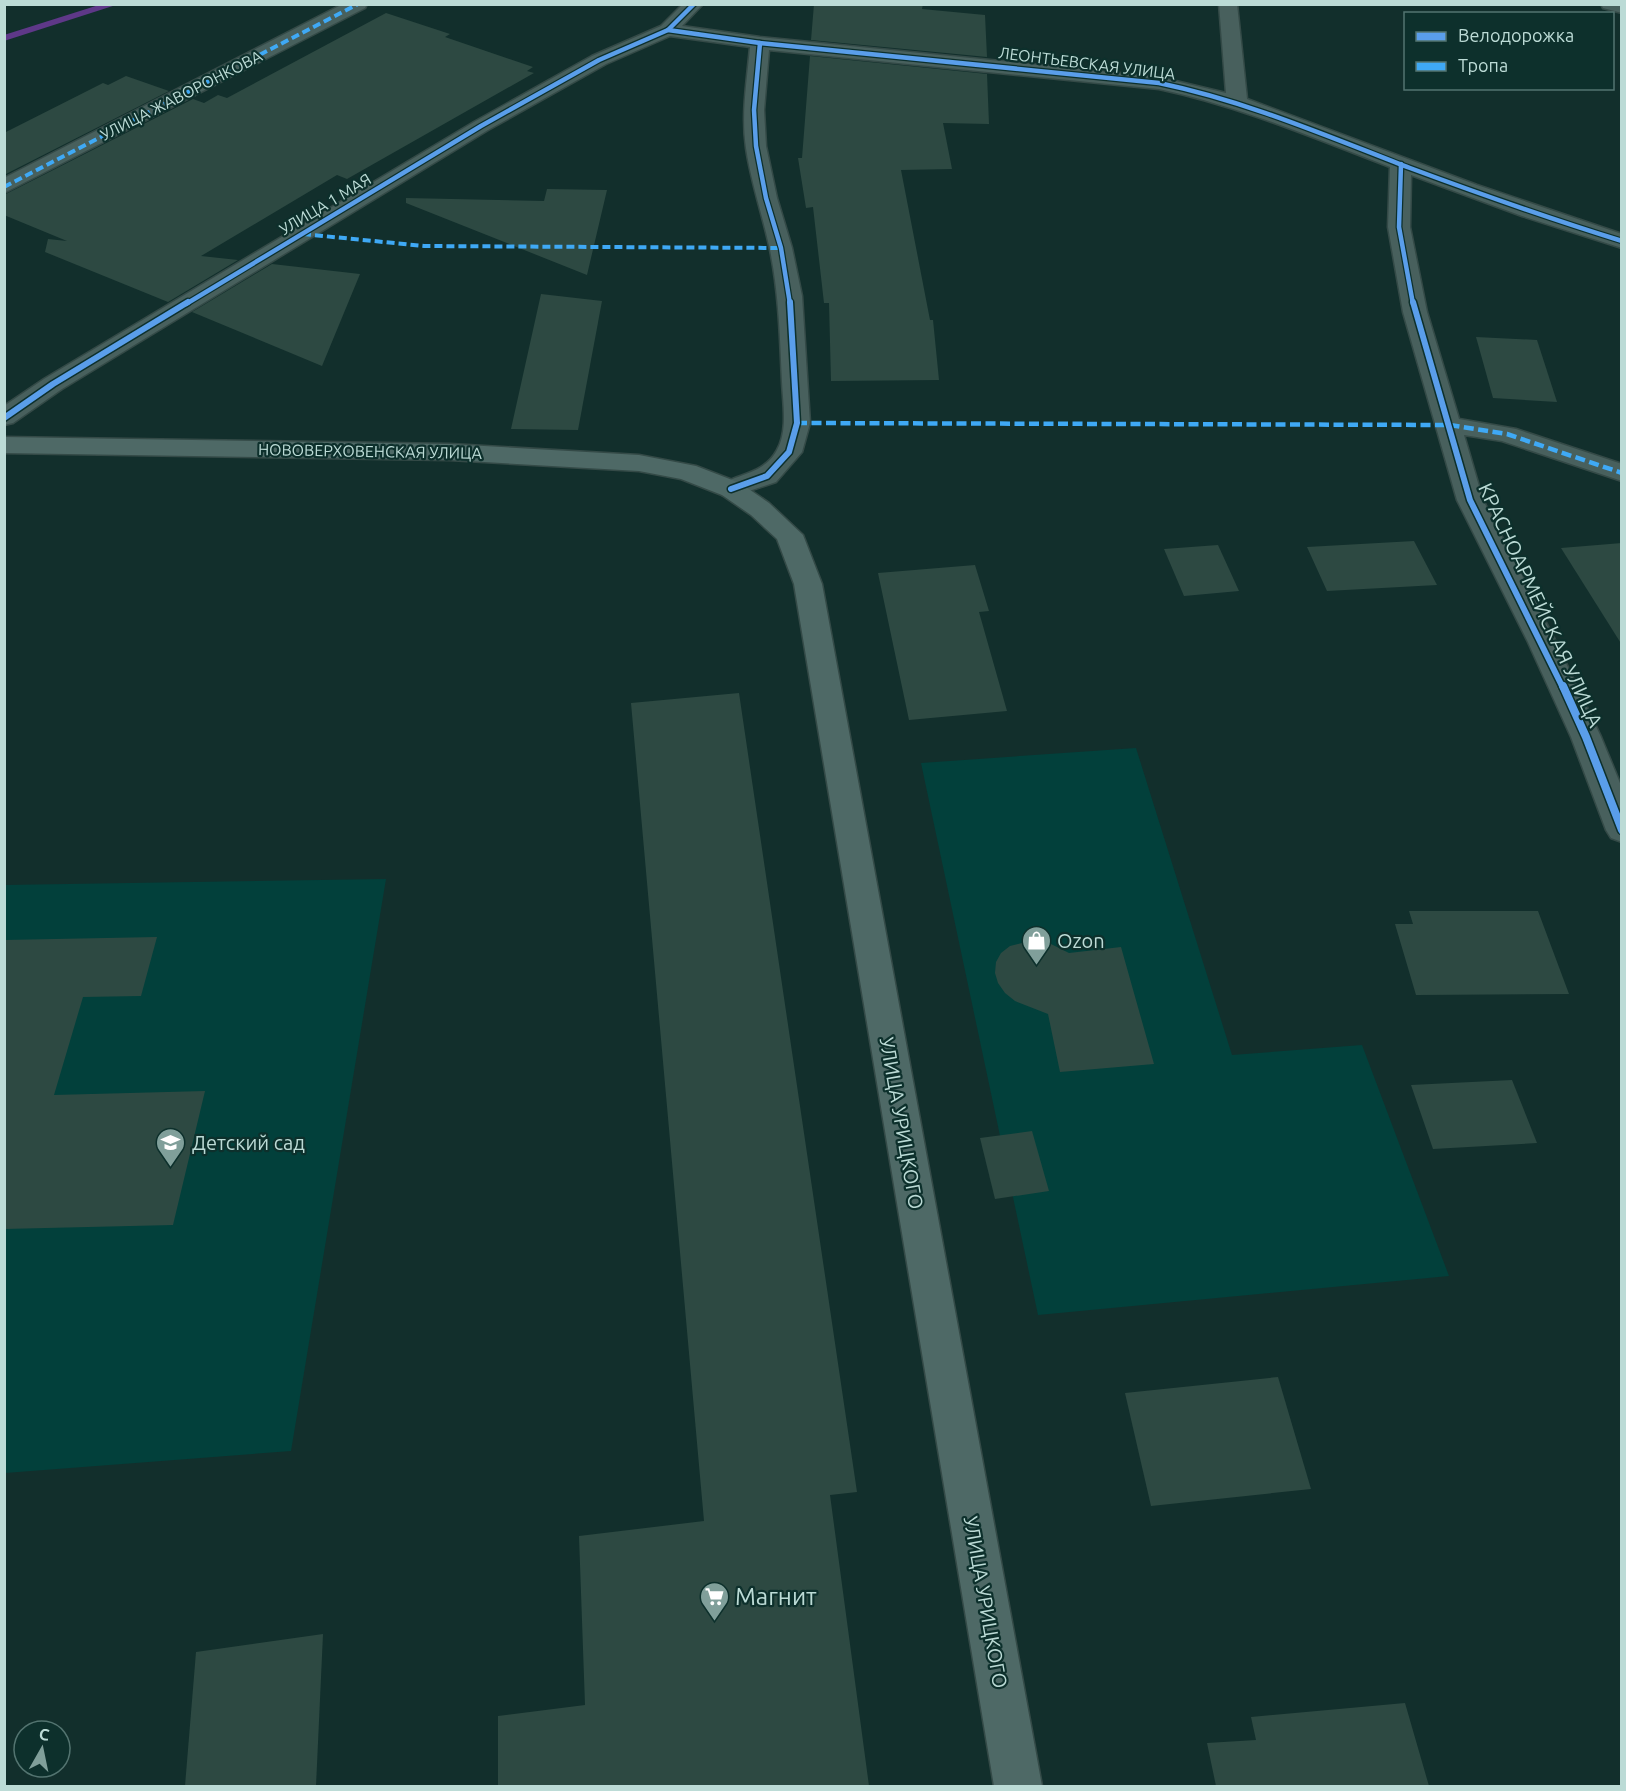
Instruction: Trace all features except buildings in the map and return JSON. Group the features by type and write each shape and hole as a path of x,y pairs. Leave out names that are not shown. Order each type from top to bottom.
{"main road":[{"name":"НОВОВЕРХОВЕНСКАЯ УЛИЦА","path":"4,445 450,452 627,462 687,472 731,489"},
{"name":"УЛИЦА УРИЦКОГО","path":"731,489 760,509 789,535 808,584 1018,1786"}],"street":[{"name":"УЛИЦА ЖАВОРОНКОВА","path":"4,187 358,4"},
{"path":"668,30 694,4"},
{"path":"1228,4 1238,101"},
{"path":"1610,4 1622,8"},
{"name":"ЛЕОНТЬЕВСКАЯ УЛИЦА","path":"668,30 760,43 1159,83 1203,91 1238,101 1401,164 1622,241"},
{"name":"УЛИЦА 1 МАЯ","path":"4,418 53,384 482,126 599,60 668,30"},
{"path":"731,489 767,476 789,452 797,423 790,296 781,248 766,198 756,146 754,110 760,43"},
{"name":"КРАСНОАРМЕЙСКАЯ УЛИЦА","path":"1401,164 1400,227 1414,312 1450,425 1470,500 1546,651 1586,737 1622,830"},
{"path":"1450,425 1507,434 1622,473"}],"shaded area":[{"path":"1136,748 1232,1055 1362,1045 1449,1276 1038,1315 921,763"},
{"name":"Детский сад","path":"386,879 291,1451 5,1473 5,885"}],"waterway":[{"path":"4,38 114,4"}],"marked path":[{"path":"4,187 358,4"},
{"path":"303,234 424,246 781,248"},
{"path":"797,423 1450,425 1507,434 1622,473"}],"cycle path":[{"path":"4,418 53,384 481,126 599,60 668,30 694,4"},
{"path":"668,30 760,43 1159,83 1188,89 1271,114 1470,190 1622,241"},
{"path":"731,489 767,476 789,452 797,423 790,296 781,248 766,198 756,146 754,110 760,43"},
{"path":"1401,164 1399,227 1415,312 1470,500 1541,640 1586,737 1622,830"}],"place":[{"name":"Ozon","path":"1036,966"},
{"name":"Детский сад","path":"171,1168"},
{"name":"Магнит","path":"714,1622"}]}
